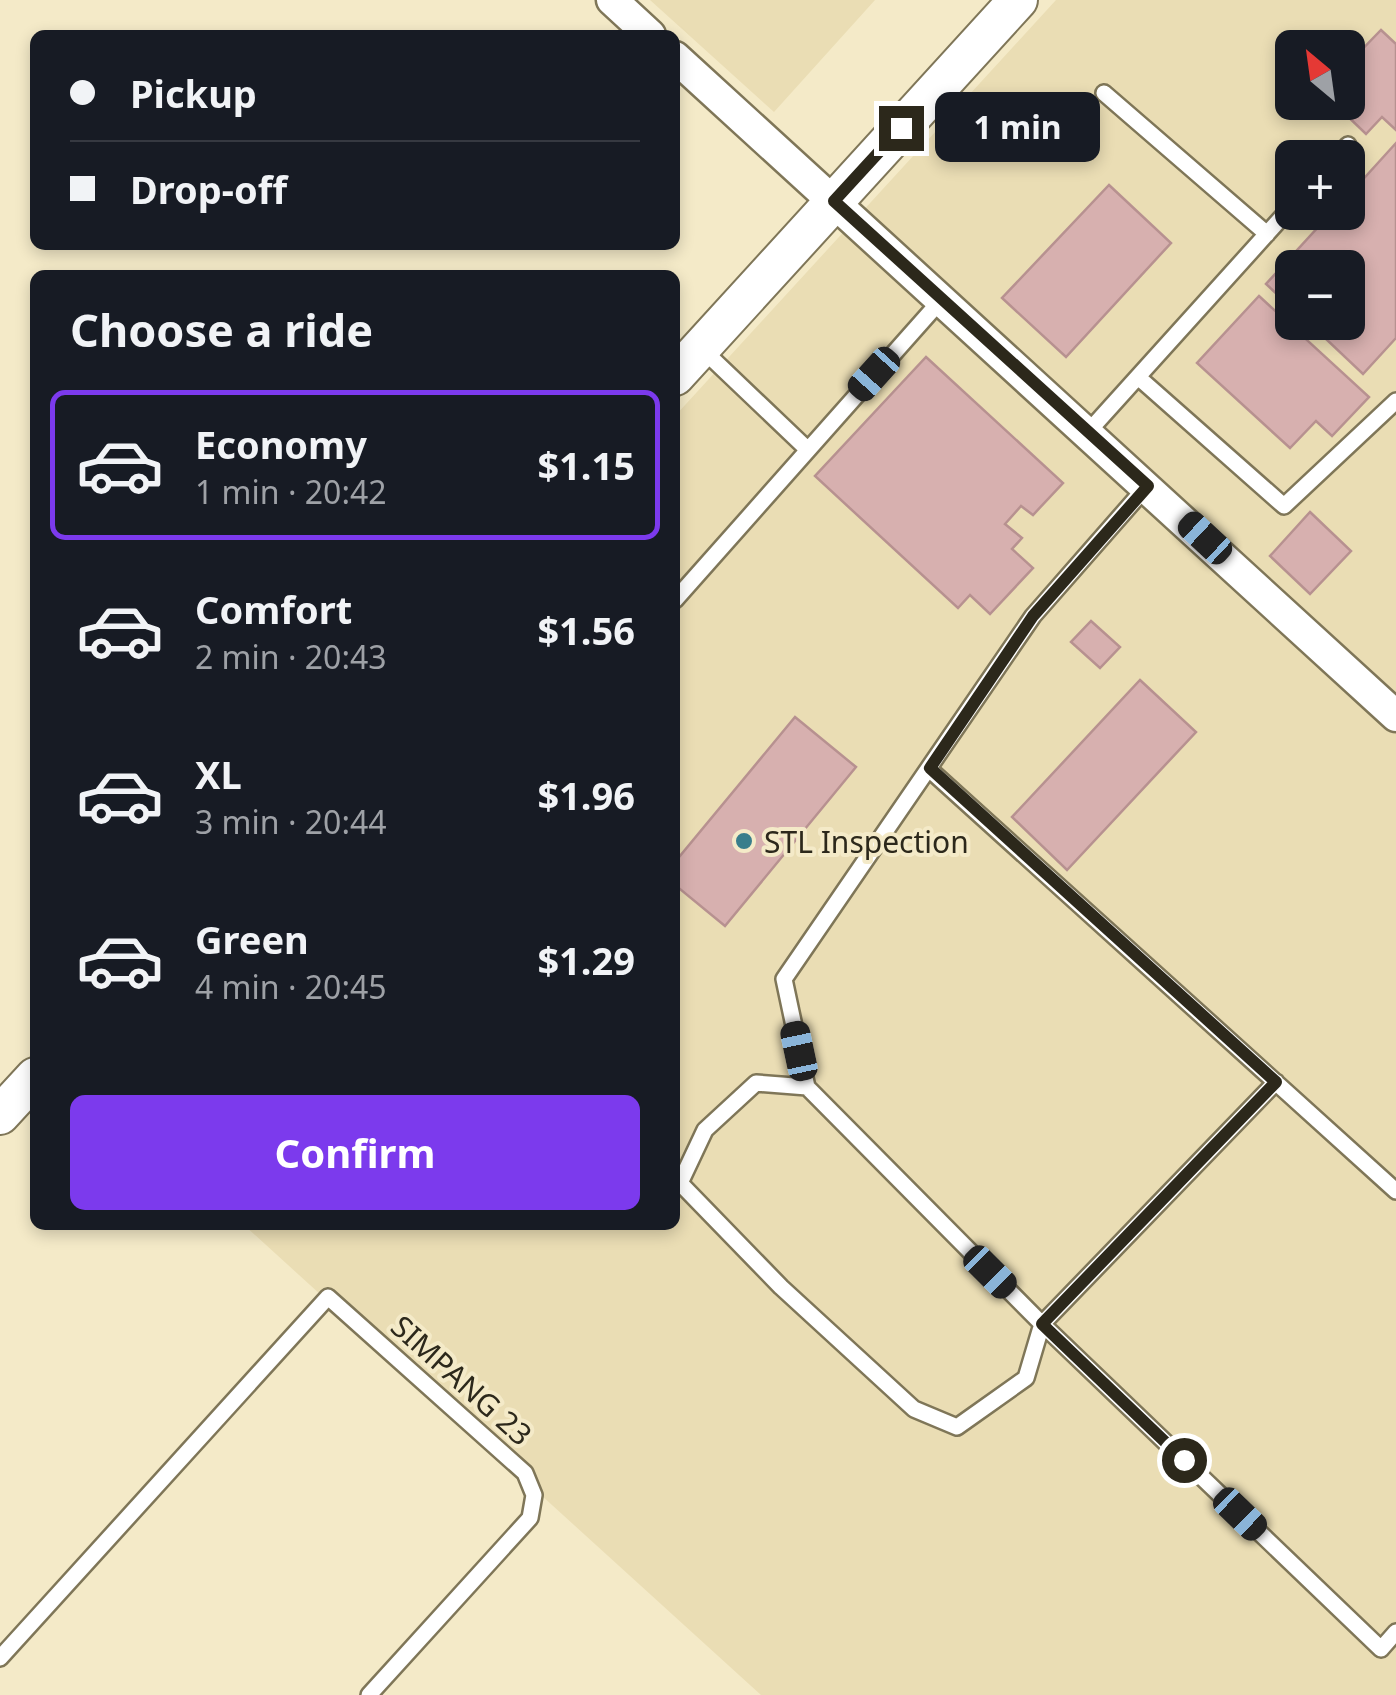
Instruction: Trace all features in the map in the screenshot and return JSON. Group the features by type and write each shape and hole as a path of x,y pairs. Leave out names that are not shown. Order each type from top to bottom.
{"street":[{"path":"612,0 645,30"},
{"path":"680,370 1018,0"},
{"path":"680,62 1396,716"},
{"path":"0,1115 30,1082"}],"lane":[{"path":"1104,94 1267,234"},
{"path":"1088,432 1275,225"},
{"path":"680,594 942,299"},
{"path":"700,348 807,448"},
{"path":"1138,377 1284,506 1396,400"},
{"path":"1148,486 1033,616 784,980 807,1087 1042,1324 1381,1649 1396,1632"},
{"path":"930,768 1396,1191"},
{"path":"807,1087 756,1083 706,1130 680,1183 781,1287 914,1409 958,1427 1026,1378 1042,1324 1276,1082"},
{"name":"SIMPANG 23","path":"0,1658 328,1297 525,1474 534,1495 530,1518 369,1695"}],"shaded area":[{"path":"650,0 875,0 774,112"},
{"path":"1056,0 1396,0 1396,1695 761,1695 250,1230 680,1230 680,411"}],"building":[{"path":"1381,30 1396,44 1396,130 1382,117 1366,134 1351,120 1365,120 1365,46"},
{"path":"1396,143 1396,338 1363,374 1327,340 1365,340 1365,250 1297,250 1316,230 1365,230 1365,177"},
{"path":"1109,185 1171,243 1066,357 1002,298"},
{"path":"1275,274 1275,292 1266,284"},
{"path":"1259,296 1275,311 1275,340 1307,340 1369,397 1332,436 1316,421 1290,448 1197,363"},
{"path":"926,357 1063,483 1033,515 1021,506 1005,524 1022,538 1012,549 1033,568 990,614 970,595 958,608 815,476"},
{"path":"1310,512 1351,551 1310,594 1270,556"},
{"path":"1091,621 1120,647 1100,668 1071,642"},
{"path":"1140,680 1196,732 1067,870 1012,817"},
{"name":"STL Inspection","path":"795,717 856,767 725,926 680,889 680,856"}],"place":[{"name":"STL Inspection","path":"744,841"}],"route":[{"path":"901,128 834,201 1148,486 1033,616 930,768 1276,1082 1042,1324 1184,1460"}]}
